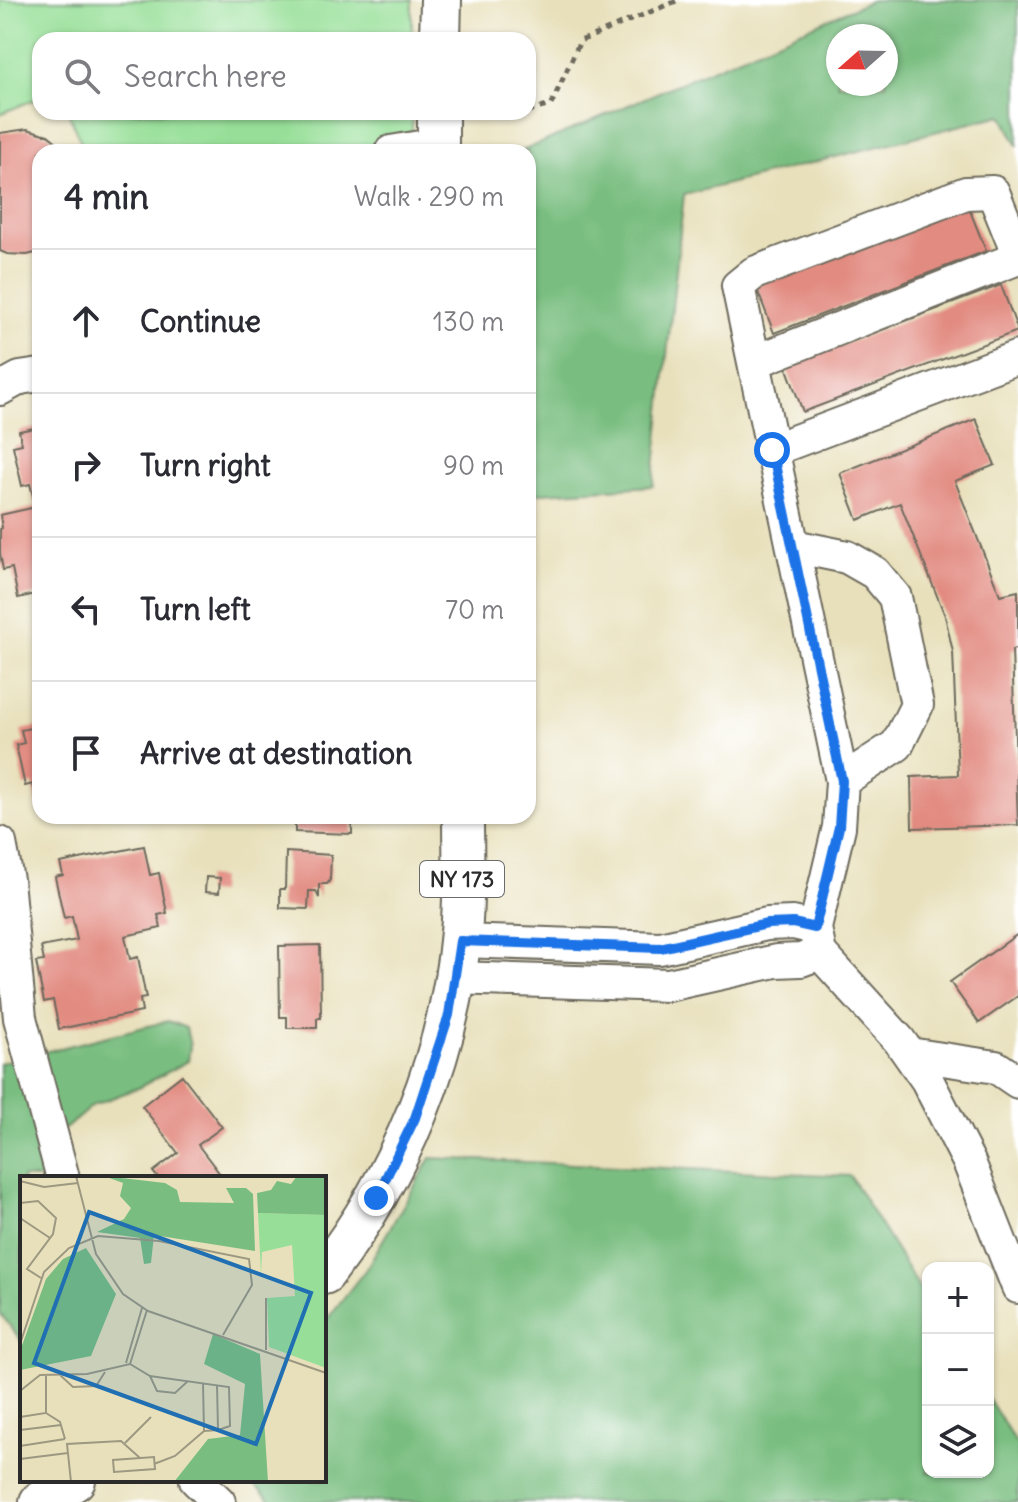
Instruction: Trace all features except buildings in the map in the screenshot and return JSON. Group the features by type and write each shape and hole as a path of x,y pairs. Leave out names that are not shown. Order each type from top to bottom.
{"main road":[{"path":"440,32 441,0"},
{"name":"NY 173","path":"326,1271 376,1198 415,1118 449,1015 457,959 463,824"},
{"path":"40,1502 72,1482"}],"street":[{"path":"409,144 438,131"},
{"path":"457,959 625,984 668,985 776,961 801,960 818,941 839,827 842,781 738,286 754,273 966,193 993,192 1018,256 754,362"},
{"path":"772,450 1018,357"},
{"path":"0,389 20,378 32,376"},
{"path":"793,546 847,557 875,573 895,597 917,705 897,745 842,781"},
{"path":"0,843 7,880 20,1018 62,1176"},
{"path":"457,959 627,947 660,948 767,924 793,923 818,941 899,1040 927,1080 969,1162 1018,1287"},
{"path":"625,984 627,947"},
{"path":"909,1054 996,1067 1018,1082"},
{"path":"198,1482 219,1502"}],"path":[{"path":"536,109 551,105 580,41 679,0"},
{"path":"438,131 490,120"}],"green space":[{"path":"0,0 412,0 412,32 32,32 32,100 0,114"},
{"path":"872,0 1018,0 1018,146 1002,115 684,195 653,486 536,493 536,145"},
{"path":"71,120 412,120 412,136 404,142 391,144 82,144"},
{"path":"168,1021 186,1028 190,1046 188,1061 138,1088 93,1105 66,1128 41,1136 51,1176 20,1176 20,1339 0,1313 0,1063"},
{"path":"431,1158 850,1176 922,1292 922,1478 994,1478 994,1408 1018,1446 1018,1502 273,1502 251,1482 326,1482 326,1320 366,1269"}],"route":[{"path":"376,1198 415,1118 449,1015 460,941 660,948 767,924 793,923 815,928 839,827 842,781 772,450"}]}
